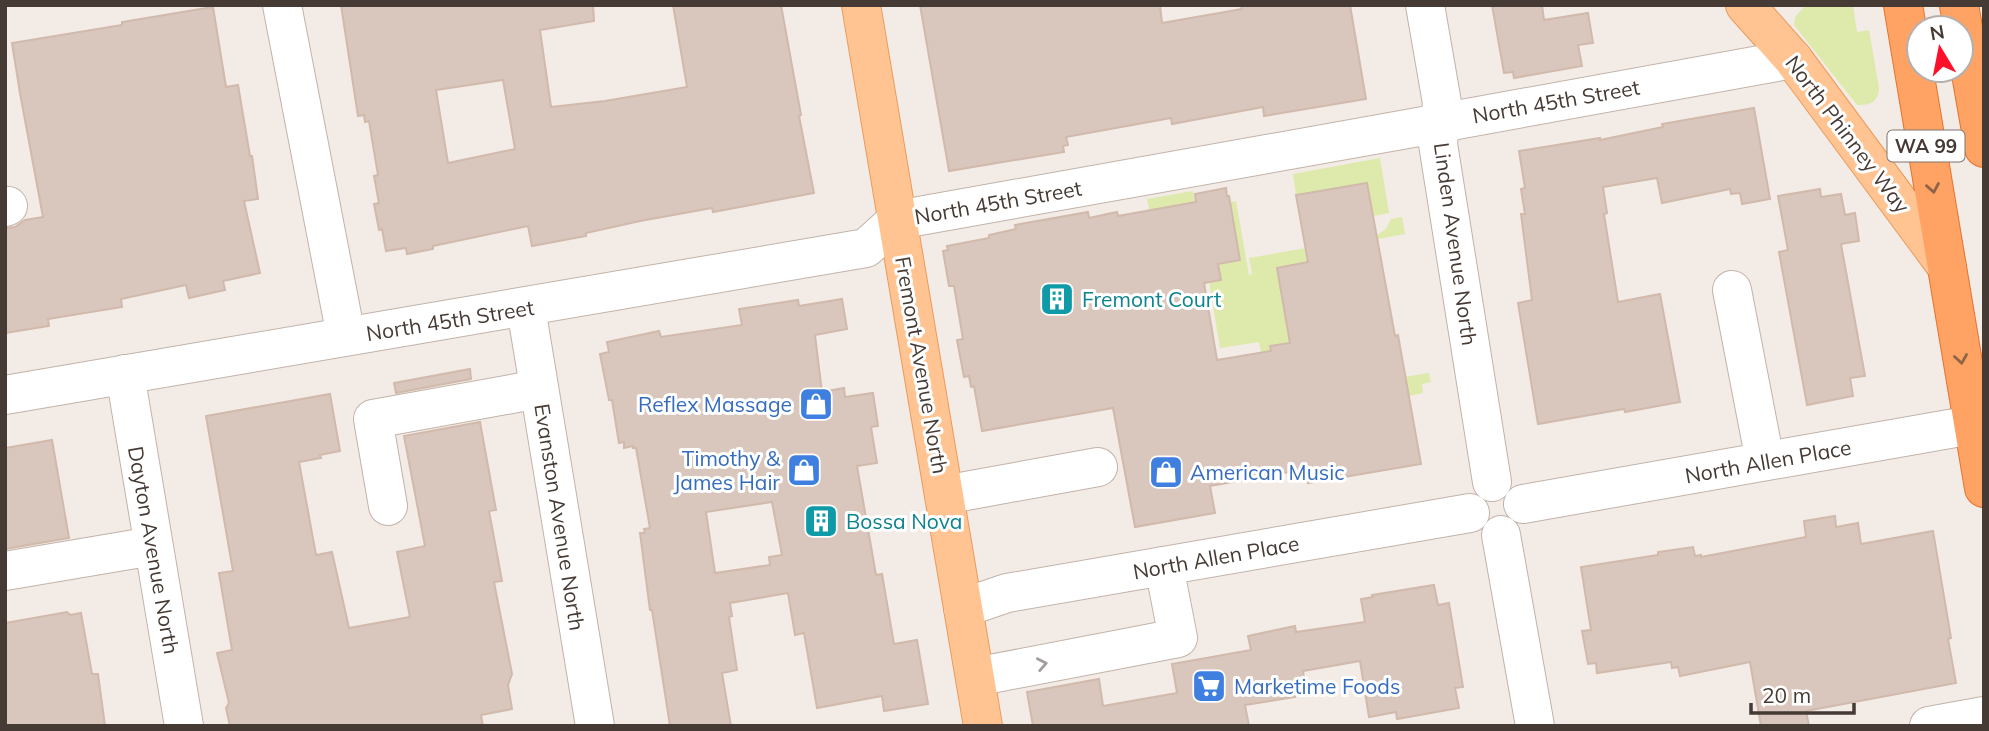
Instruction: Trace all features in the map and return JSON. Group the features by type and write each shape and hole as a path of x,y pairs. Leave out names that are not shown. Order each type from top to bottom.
{"highway":[{"name":"WA 99","path":"1903,5 1984,488"},
{"name":"WA 99","path":"1959,5 1984,148"}],"main road":[{"name":"Fremont Avenue North","path":"861,5 983,726"},
{"name":"North Phinney Way","path":"1745,5 1793,58 1947,267"}],"street":[{"path":"282,5 346,336"},
{"name":"Linden Avenue North","path":"1425,5 1442,103 1438,144 1492,482"},
{"name":"North 45th Street","path":"5,395 866,248 897,220 1793,58"},
{"path":"1732,290 1765,461"},
{"name":"Evanston Avenue North","path":"526,308 595,726"},
{"name":"Dayton Avenue North","path":"125,374 184,726"},
{"path":"388,506 373,419 539,389"},
{"name":"North Allen Place","path":"1523,504 1972,425"},
{"path":"944,495 1098,467"},
{"path":"1492,482 1512,486 1523,504 1524,511 1519,525 1508,534 1494,536 1481,531 1470,513 1475,493 1485,484 1492,482"},
{"name":"North Allen Place","path":"963,608 1007,593 1470,513"},
{"path":"1502,535 1535,726"},
{"path":"5,571 153,546"},
{"path":"975,677 1178,638 1164,566"},
{"path":"1929,726 1984,716"}],"green space":[{"path":"1806,5 1853,5 1857,32 1869,30 1879,88 1877,97 1872,102 1857,105 1794,25 1795,17"},
{"path":"1380,158 1389,213 1373,216 1367,183 1296,195 1293,174"},
{"path":"1193,191 1206,268 1179,205 1156,209 1157,217 1151,218 1147,199"},
{"path":"1236,201 1249,275 1252,274 1249,258 1376,236 1386,229 1391,219 1402,217 1405,234 1335,247 1336,258 1277,268 1289,333 1392,315 1391,322 1349,329 1349,332 1343,333 1349,366 1373,362 1379,381 1429,373 1431,382 1422,384 1423,393 1409,396 1407,387 1364,394 1372,443 1357,445 1336,328 1316,332 1317,338 1270,346 1276,384 1267,385 1259,342 1220,348 1209,282 1221,279 1218,264 1240,260 1230,202"}],"building":[{"path":"341,5 593,5 594,21 540,30 551,107 687,87 673,5 781,5 814,193 713,212 712,208 640,221 586,233 586,236 532,246 528,226 407,254 406,248 386,251 374,204 379,203 374,176 378,175 369,121 365,122 364,115 358,116","holes":["503,80 515,149 448,163 436,90"]},
{"path":"920,5 1160,5 1162,23 1242,9 1241,5 1350,5 1366,99 1264,116 1263,107 1172,124 1171,118 1066,137 1068,145 1063,146 1064,152 949,171"},
{"path":"1492,5 1542,5 1544,20 1588,13 1593,43 1578,45 1582,66 1514,78 1513,72 1504,73"},
{"path":"213,7 226,87 238,85 252,156 258,199 244,201 260,273 223,281 225,290 189,298 186,285 121,299 122,307 48,319 49,326 5,333 5,228 15,227 25,220 43,217 12,43"},
{"path":"1754,108 1770,199 1742,204 1740,193 1731,194 1730,189 1662,203 1657,178 1603,187 1607,213 1604,214 1618,302 1660,294 1680,402 1538,424 1518,303 1532,300 1521,214 1525,214 1521,189 1525,188 1519,151 1600,140 1663,127 1662,124"},
{"path":"1367,183 1421,464 1308,483 1307,478 1303,479 1301,470 1210,486 1215,513 1135,527 1113,408 982,431 974,386 971,387 969,376 964,377 957,340 963,339 954,286 949,286 943,251 948,250 947,246 989,238 989,235 1016,229 1015,225 1088,212 1089,218 1117,212 1118,216 1196,202 1195,194 1226,188 1240,260 1218,264 1221,280 1204,283 1217,360 1271,351 1270,346 1290,343 1277,268 1308,262 1296,195"},
{"path":"1820,189 1821,197 1841,194 1845,215 1855,213 1859,241 1841,244 1865,376 1850,378 1853,396 1807,405 1779,252 1788,250 1778,196"},
{"path":"842,299 847,329 815,335 822,392 844,388 845,397 873,393 878,426 871,427 877,463 857,466 876,575 882,574 894,644 917,640 928,704 884,711 882,696 817,708 804,633 795,635 788,593 730,603 732,616 729,617 737,670 722,673 731,726 670,726 640,533 645,533 644,529 650,528 636,448 624,448 624,442 619,443 612,400 609,400 600,354 609,352 607,342 659,331 661,337 742,325 739,309 798,300 799,306","holes":["772,502 782,555 769,557 770,565 715,573 706,512"]},
{"path":"470,369 471,379 396,393 394,383"},
{"path":"330,394 340,451 299,462 316,555 332,552 349,628 410,617 397,552 425,546 404,436 480,422 496,510 489,511 502,581 494,582 512,674 508,685 512,709 481,715 483,726 230,726 226,708 229,703 217,653 232,650 219,573 233,571 206,416"},
{"path":"52,440 69,538 5,549 5,448"},
{"path":"1835,516 1836,527 1858,523 1861,544 1933,531 1956,683 1806,711 1809,726 1761,726 1750,662 1680,676 1678,667 1672,668 1671,662 1597,673 1596,663 1588,664 1582,631 1591,630 1581,567 1693,547 1695,556 1701,557 1806,537 1804,521"},
{"path":"1434,585 1438,605 1449,603 1463,687 1455,688 1459,708 1397,719 1396,712 1369,717 1360,661 1303,671 1305,685 1293,687 1295,697 1245,705 1249,726 1033,726 1027,692 1099,679 1103,706 1177,693 1172,664 1251,650 1248,636 1295,626 1296,632 1365,622 1361,599"},
{"path":"67,612 70,615 81,613 92,674 98,674 105,726 5,726 5,623"}],"place":[{"name":"Fremont Court","path":"1057,299"},
{"name":"Reflex Massage","path":"816,404"},
{"name":"Timothy & James Hair","path":"804,470"},
{"name":"American Music","path":"1166,472"},
{"name":"Bossa Nova","path":"821,521"},
{"name":"Marketime Foods","path":"1209,686"}]}
